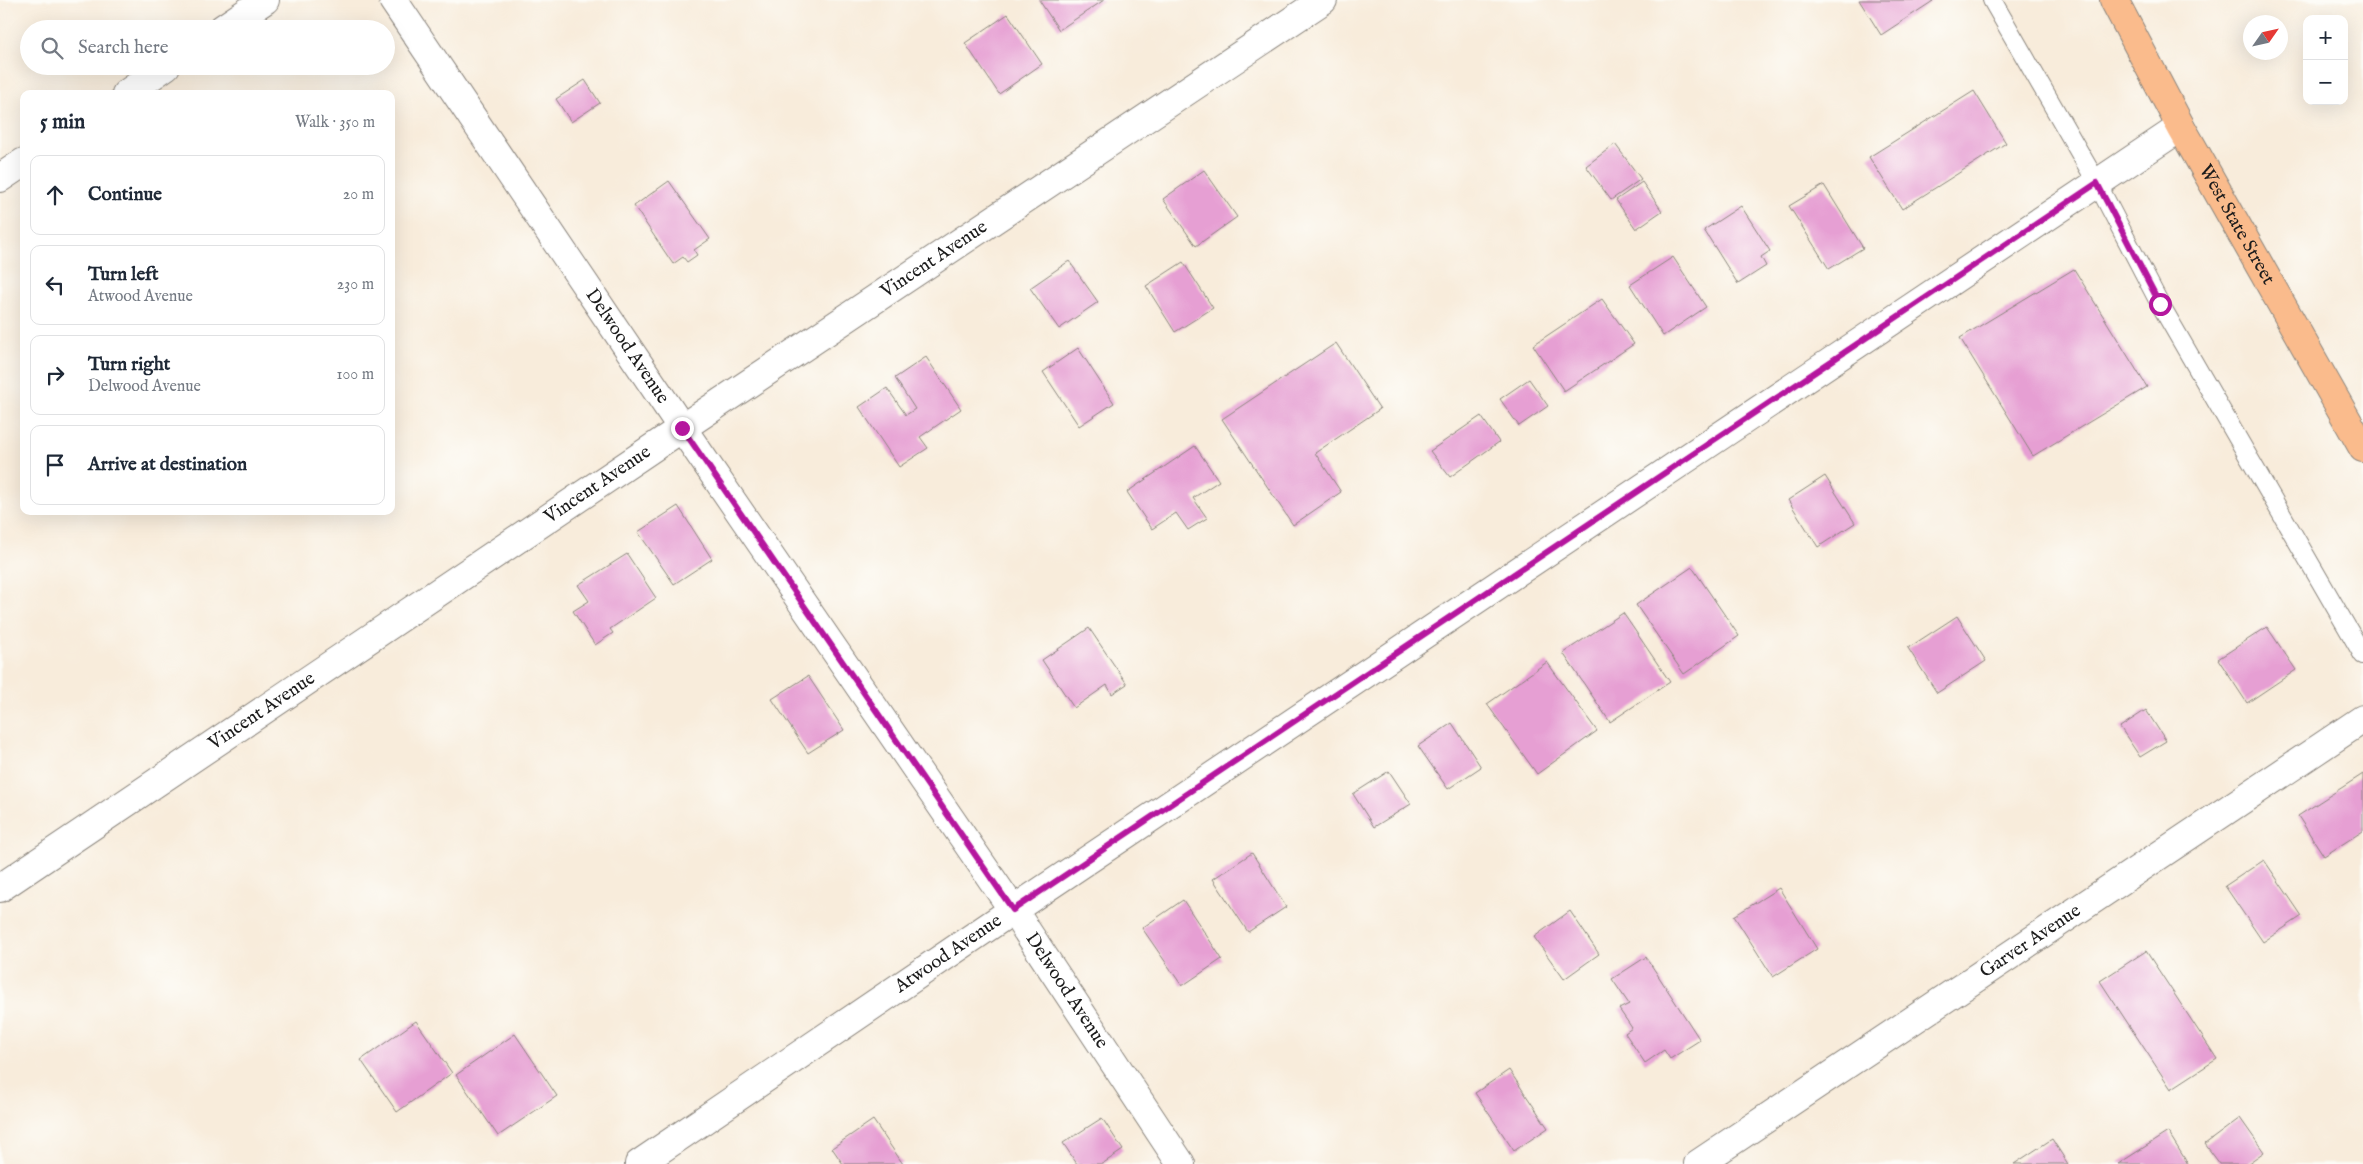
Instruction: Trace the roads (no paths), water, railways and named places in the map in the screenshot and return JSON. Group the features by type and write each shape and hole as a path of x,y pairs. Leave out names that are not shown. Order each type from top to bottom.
{"main road":[{"name":"West State Street","path":"2114,0 2181,127 2363,448"}],"street":[{"path":"235,20 265,0"},
{"name":"Delwood Avenue","path":"393,0 682,428 1013,910 1181,1164"},
{"name":"Vincent Avenue","path":"0,888 682,428 1323,0"},
{"path":"132,90 153,75"},
{"name":"Atwood Avenue","path":"639,1164 1013,910 2181,127"},
{"path":"0,178 20,165"},
{"name":"Garver Avenue","path":"1698,1164 2363,719"}],"lane":[{"path":"1992,0 2097,183 2160,304 2363,655"}]}
